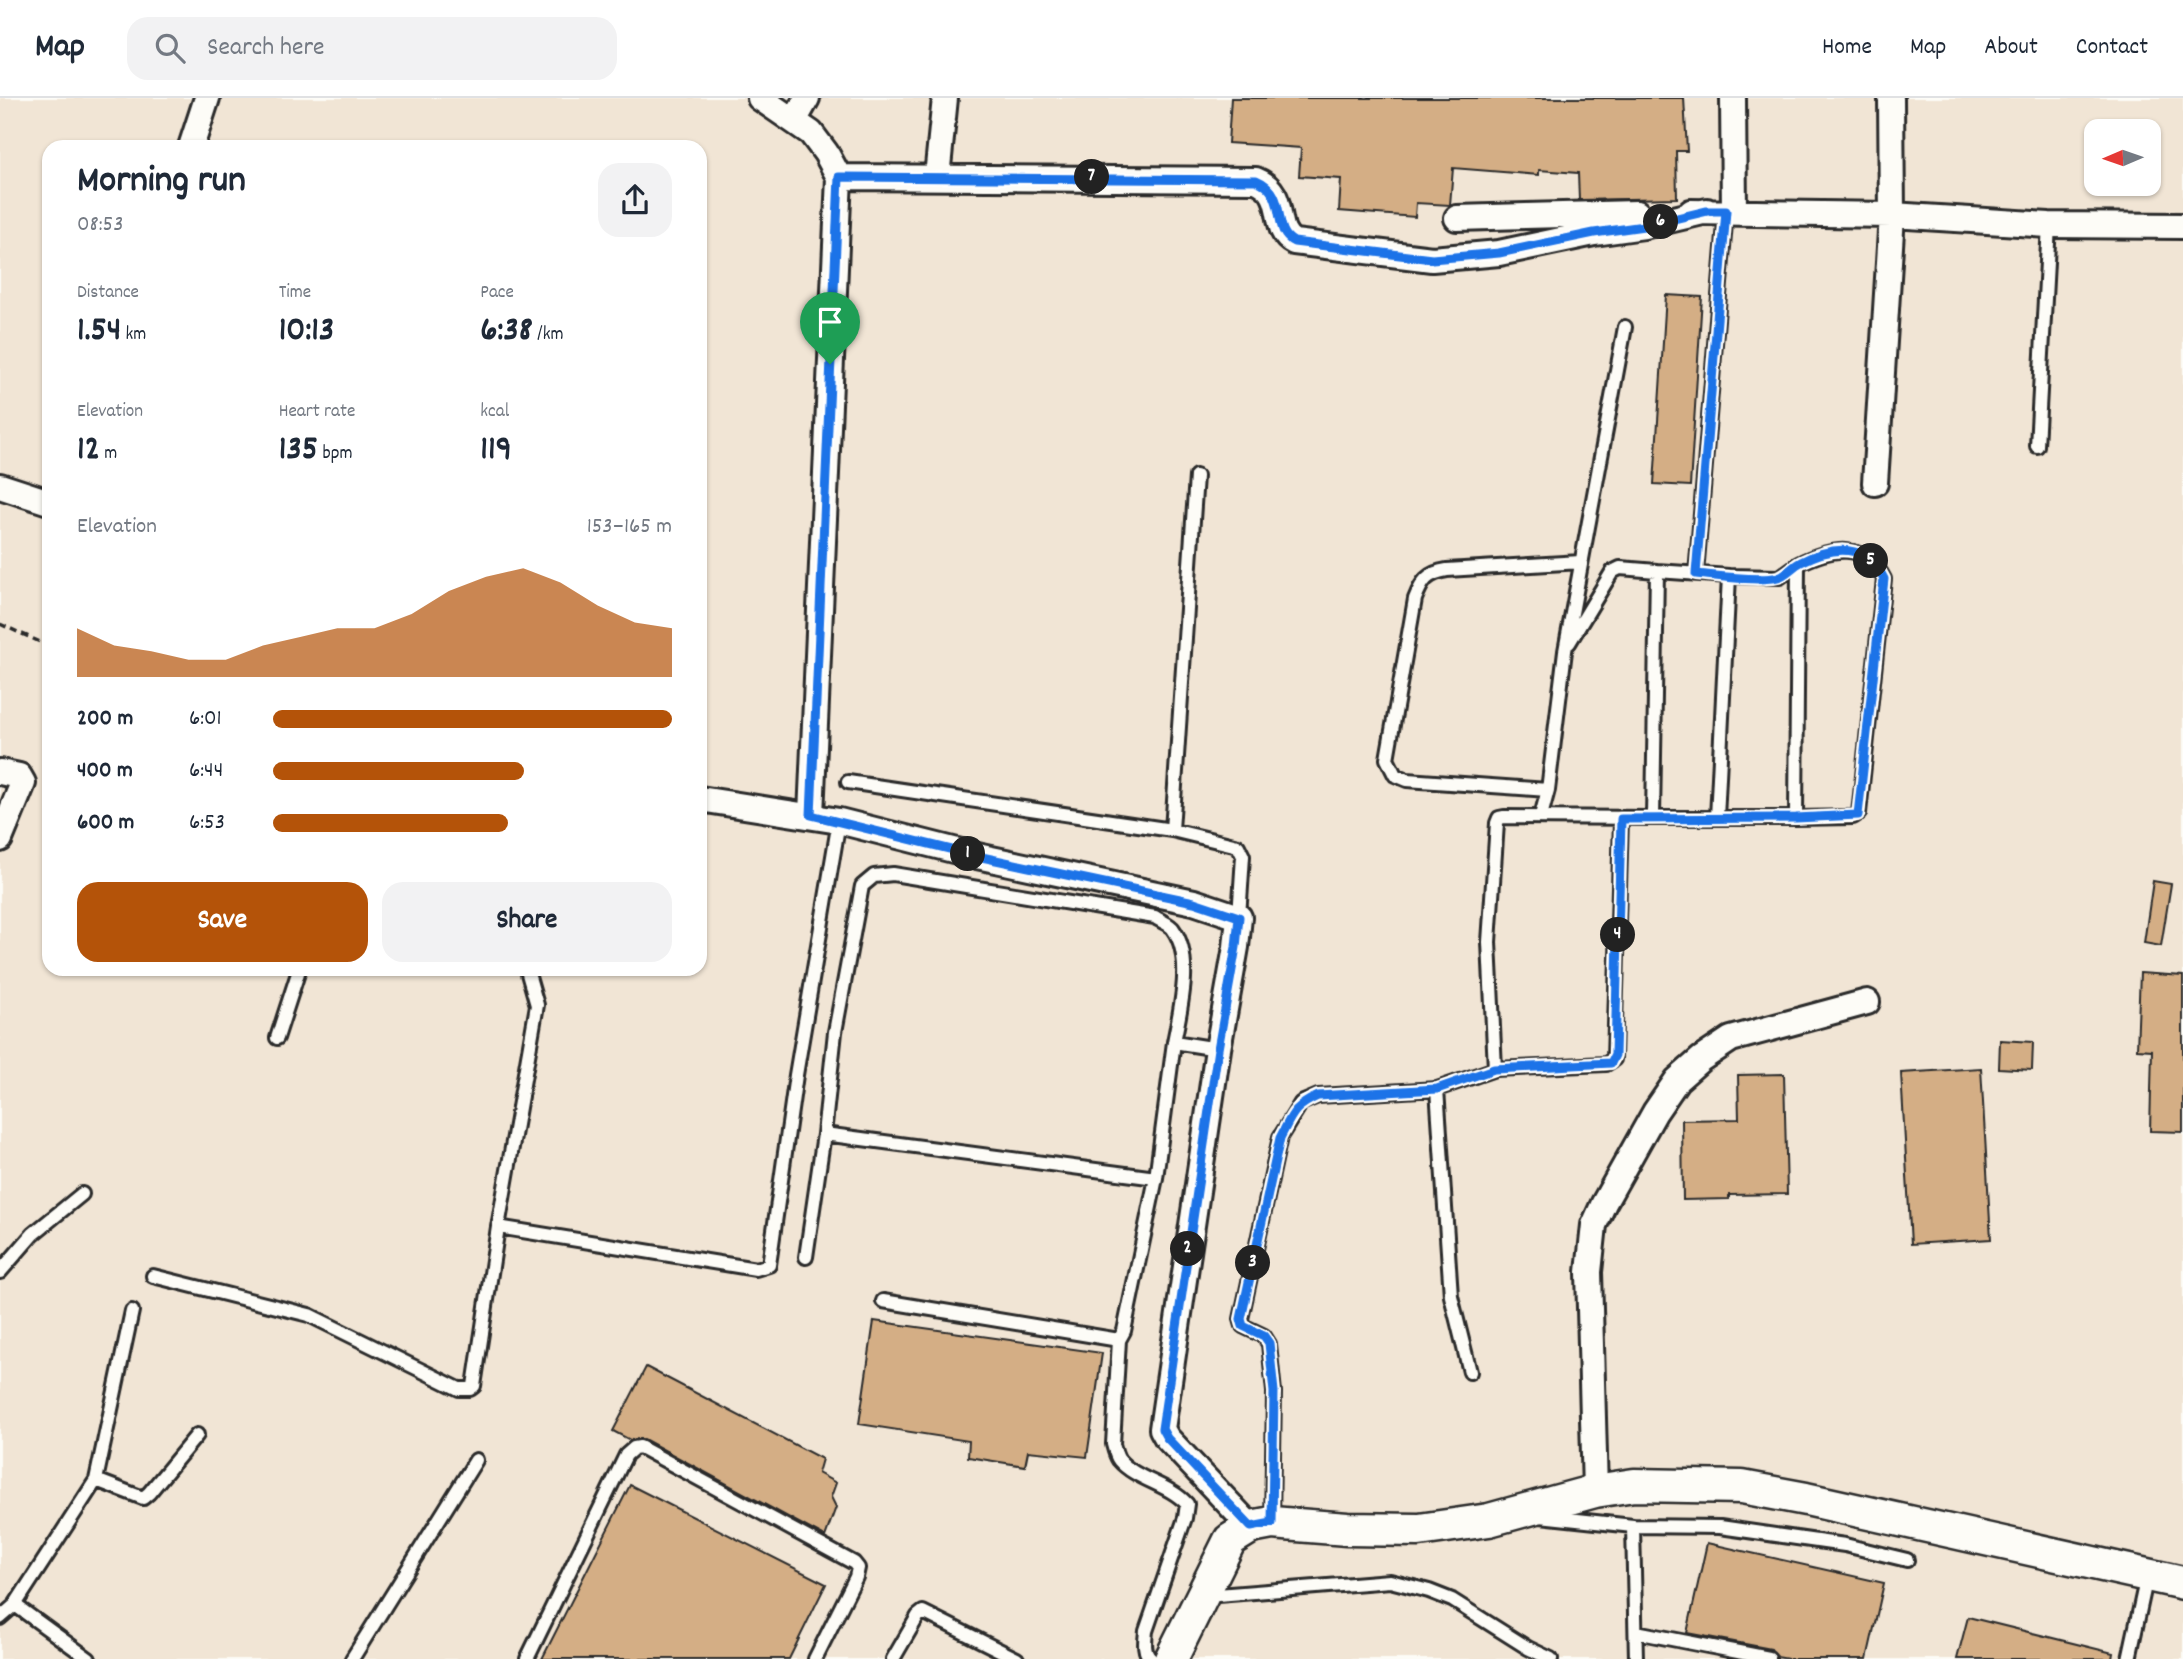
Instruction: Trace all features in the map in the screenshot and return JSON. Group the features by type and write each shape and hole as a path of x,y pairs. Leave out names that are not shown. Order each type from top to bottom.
{"street":[{"path":"193,140 207,98"},
{"path":"760,98 811,133 839,177 811,815"},
{"path":"794,121 807,98"},
{"path":"937,177 944,98"},
{"path":"1722,211 1733,98"},
{"path":"1875,483 1892,215 1891,98"},
{"path":"839,177 1256,180 1268,185 1274,195 1285,235 1294,242 1432,259 1499,253 1722,211"},
{"path":"1457,218 1722,211 1892,215 2049,225 2183,226"},
{"path":"0,486 42,500"},
{"path":"0,772 19,776 23,783 0,839"},
{"path":"707,800 839,821 977,856 1194,902 1239,917 1162,1429 1167,1438 1262,1525"},
{"path":"1595,1491 1589,1272 1594,1226 1604,1203 1655,1112 1677,1080 1701,1059 1731,1039 1867,1002"},
{"path":"1171,1659 1230,1540 1262,1525 1419,1530 1513,1514 1595,1491 1656,1484 1742,1487 1806,1499 2183,1583"}],"lane":[{"path":"1696,574 1722,211"},
{"path":"2037,446 2049,225"},
{"path":"1541,816 1548,790 1565,650 1625,327"},
{"path":"1172,830 1196,476"},
{"path":"1494,1069 1489,942 1499,818 1853,817 1859,813 1884,579 1877,565 1858,551 1821,553 1798,564 1780,577 1620,568 1612,572 1565,650"},
{"path":"1548,790 1407,780 1395,775 1387,760 1415,599 1427,575 1447,570 1581,562"},
{"path":"1796,818 1798,564"},
{"path":"1653,818 1657,571"},
{"path":"1717,818 1729,576"},
{"path":"848,782 1172,830 1238,846 1242,850 1239,917"},
{"path":"1262,1525 1274,1392 1269,1343 1264,1336 1243,1326 1241,1319 1280,1138 1301,1103 1318,1096 1437,1089 1494,1069 1606,1064 1614,1059 1621,819"},
{"path":"498,1227 756,1269 769,1265 796,1075 839,821"},
{"path":"806,1257 824,1134 835,1032 862,886 874,876 893,874 1155,918 1173,928 1183,953 1185,986 1174,1042 1156,1178 1124,1331 1119,1340 1112,1444 1119,1459 1178,1494 1187,1504 1185,1518 1146,1631 1147,1656 1151,1659"},
{"path":"277,1038 297,976"},
{"path":"153,1276 309,1315 464,1390 474,1386 498,1227 537,1005 529,976"},
{"path":"1174,1042 1218,1049"},
{"path":"1437,1089 1451,1296 1470,1372"},
{"path":"824,1134 1156,1178"},
{"path":"0,1272 33,1234 82,1194"},
{"path":"883,1301 1119,1340"},
{"path":"0,1618 15,1605 96,1480 132,1311"},
{"path":"96,1480 143,1498 197,1435"},
{"path":"527,1659 626,1455 634,1448 640,1447 854,1563 859,1572 816,1659"},
{"path":"352,1659 476,1460"},
{"path":"1513,1514 1633,1526 1720,1527 1845,1545 1907,1560"},
{"path":"1633,1526 1636,1659"},
{"path":"2129,1659 2147,1576"},
{"path":"1201,1596 1390,1581 1452,1600 1528,1648 1551,1659"},
{"path":"15,1605 89,1659"},
{"path":"893,1659 923,1612 1017,1659"},
{"path":"1636,1632 1769,1658"}],"path":[{"path":"0,624 42,643"}],"shaded area":[{"path":"0,98 2183,98 2183,1659 0,1659"}],"building":[{"path":"1231,98 1684,98 1687,151 1676,151 1677,198 1579,200 1578,173 1539,170 1539,175 1453,168 1450,205 1416,203 1415,217 1339,211 1341,179 1299,176 1301,148 1228,143"},
{"path":"1666,295 1702,297 1690,486 1654,484"},
{"path":"2153,881 2171,884 2161,946 2144,943"},
{"path":"2140,973 2183,976 2183,1132 2150,1131 2152,1050 2137,1049"},
{"path":"2000,1040 2033,1042 2032,1070 1999,1068"},
{"path":"1981,1068 1991,1239 1911,1244 1901,1073"},
{"path":"1784,1074 1787,1194 1729,1195 1729,1199 1683,1200 1682,1120 1739,1119 1738,1075"},
{"path":"874,1321 1102,1353 1087,1457 1028,1451 1025,1466 968,1457 969,1441 859,1424"},
{"path":"646,1367 822,1459 818,1473 836,1483 831,1497 836,1507 825,1537 644,1439 630,1440 613,1431"},
{"path":"630,1485 826,1584 789,1659 542,1659"},
{"path":"1707,1543 1884,1583 1867,1659 1788,1659 1777,1657 1771,1649 1687,1633"},
{"path":"1968,1617 2113,1653 2112,1659 1957,1659"}],"route":[{"path":"839,177 1256,180 1268,185 1274,195 1285,235 1289,240 1432,259 1499,253 1594,233 1644,226 1707,211 1726,211 1696,574 1780,577 1798,564 1821,553 1858,551 1877,565 1884,579 1858,815 1621,819 1615,1055 1611,1063 1494,1069 1437,1089 1318,1096 1301,1103 1293,1112 1280,1138 1241,1319 1243,1326 1264,1336 1269,1343 1274,1392 1272,1523 1251,1527 1167,1438 1162,1429 1239,917 1194,902 977,856 811,815 830,364 839,177"}]}
